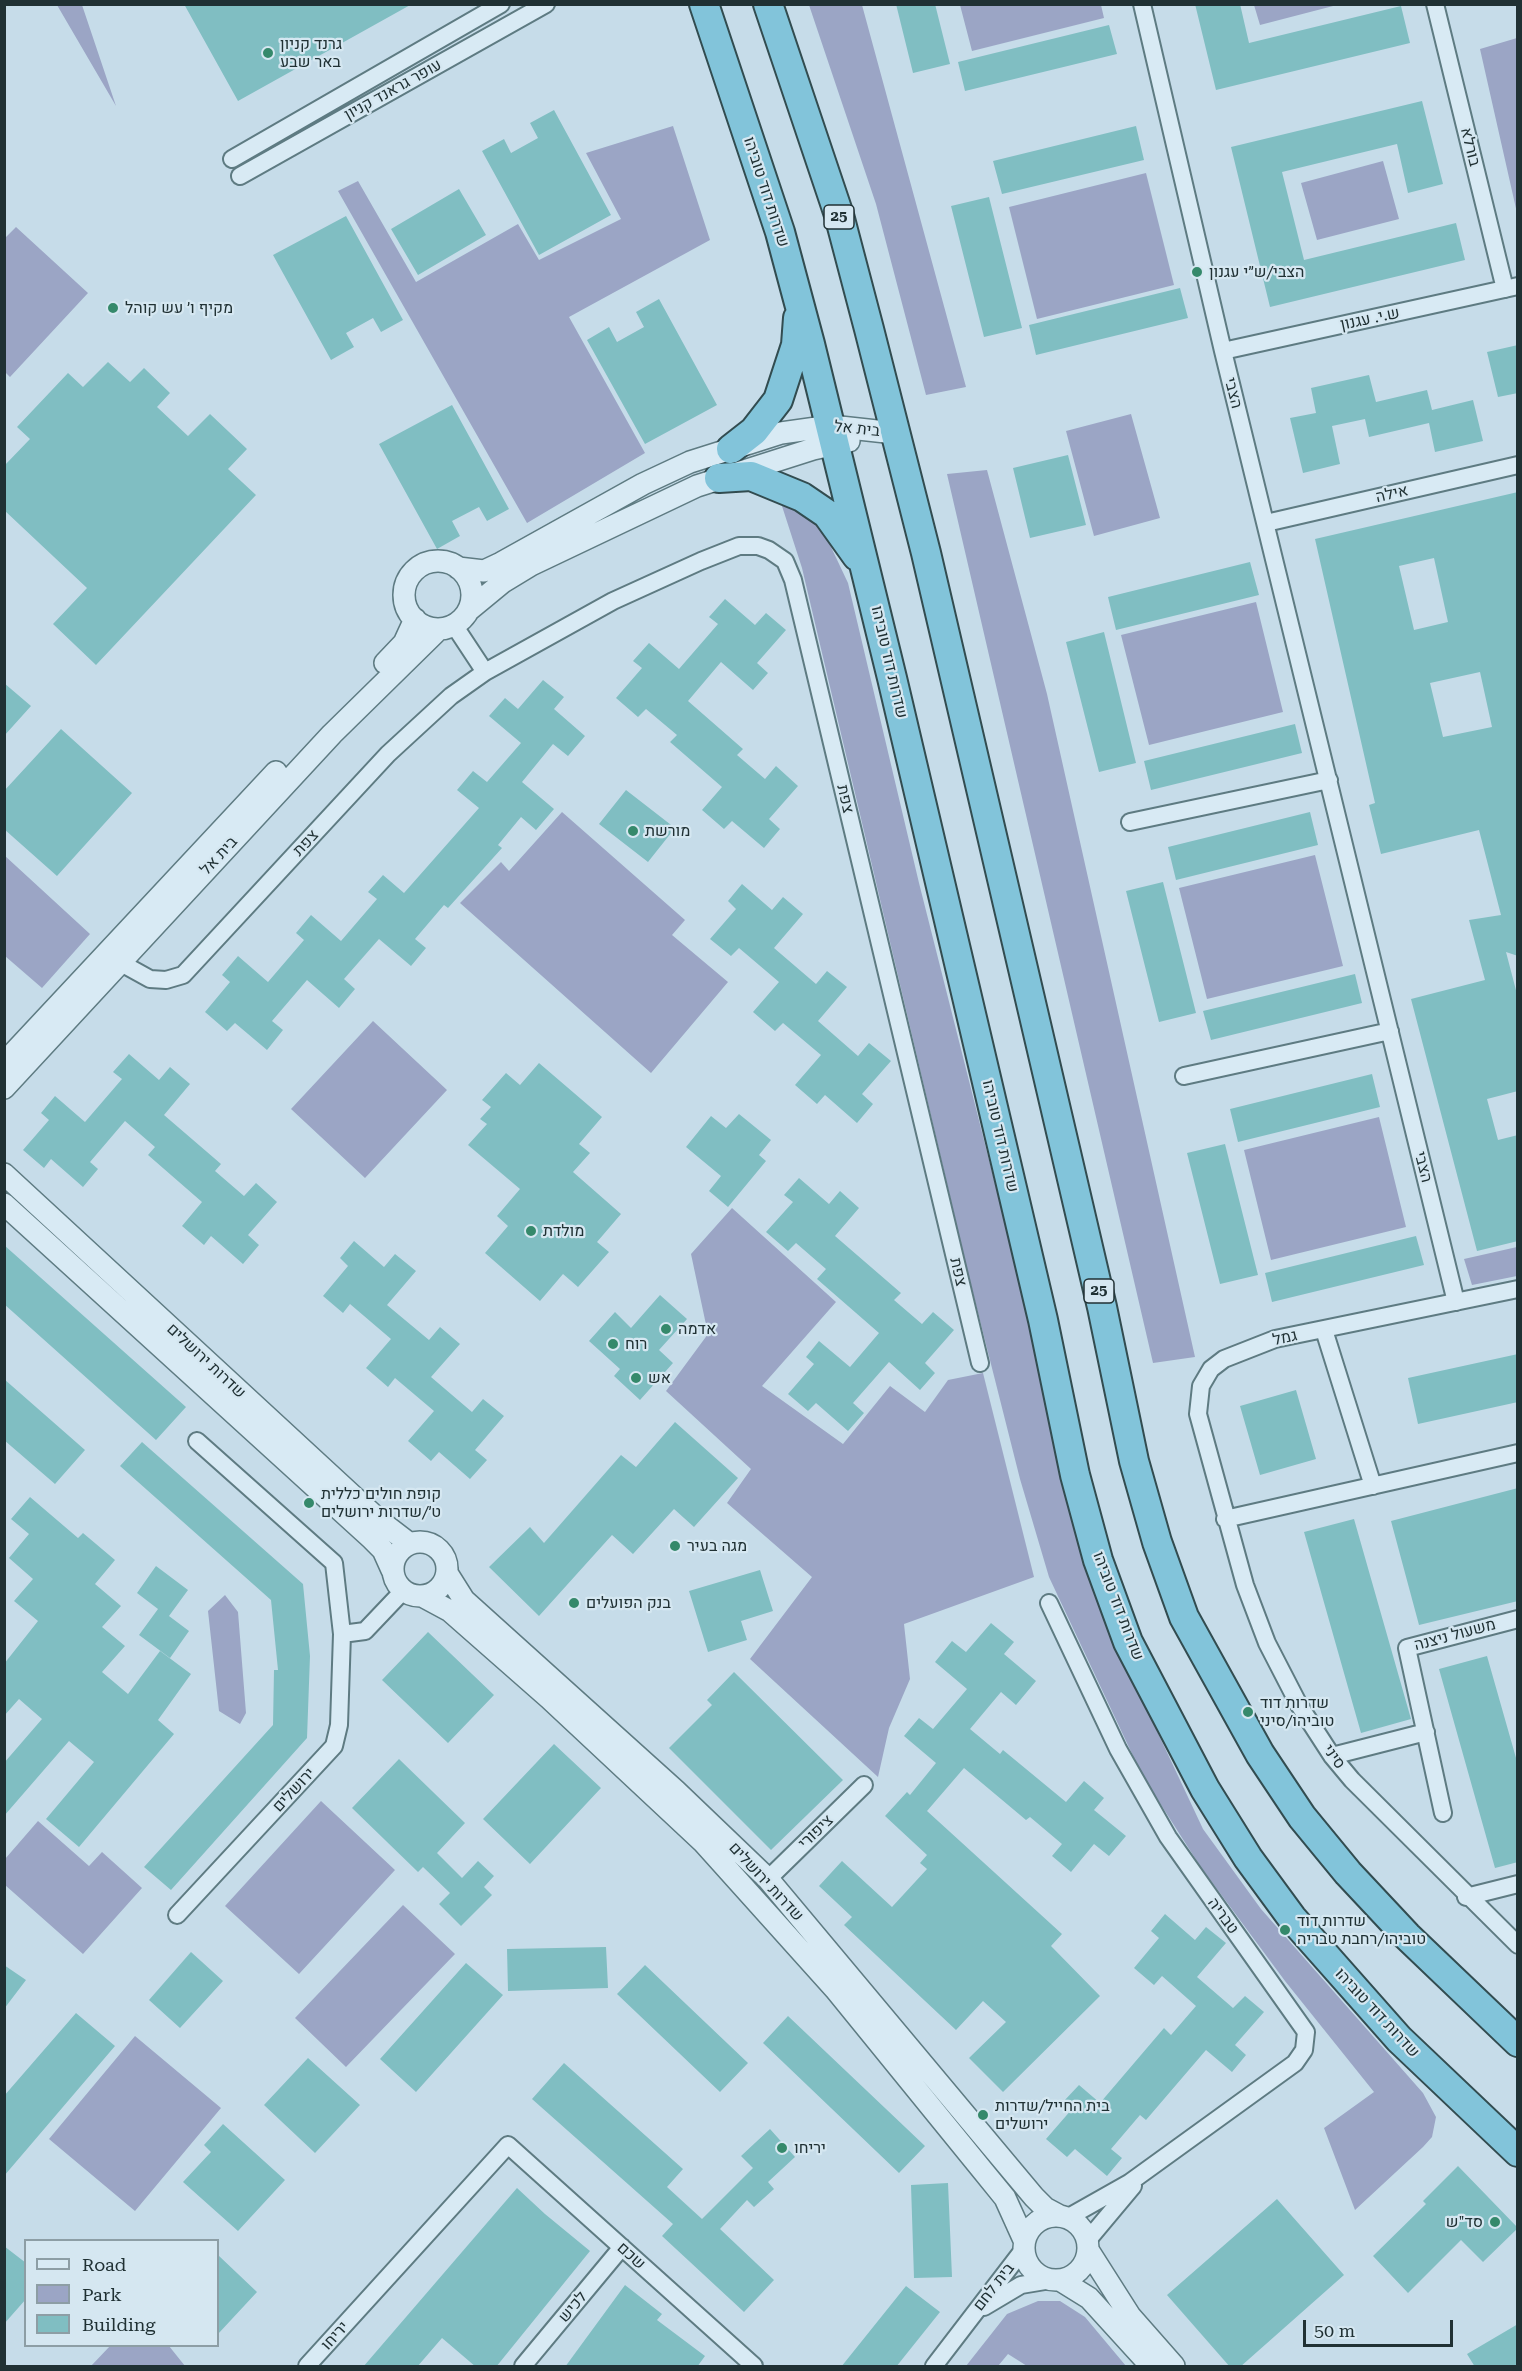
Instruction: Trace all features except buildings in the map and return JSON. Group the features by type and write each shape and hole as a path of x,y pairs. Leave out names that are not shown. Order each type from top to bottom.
{"highway":[{"name":"25","path":"768,4 839,215 896,433 1102,1306 1134,1461 1156,1542 1184,1617 1260,1754 1302,1816 1348,1873 1400,1928 1518,2042"},
{"name":"שדרות דוד טוביהו","path":"703,6 777,220 799,301 868,575 1043,1320 1075,1475 1098,1560 1128,1642 1205,1789 1248,1858 1292,1918 1399,2039 1518,2152"},
{"path":"731,449 754,431 778,400 796,345 799,301"},
{"path":"720,478 751,476 802,496 827,514 844,536 868,575"}],"street":[{"name":"עופר גראנד קניון","path":"232,159 501,4"},
{"name":"עופר גראנד קניון","path":"240,176 546,4"},
{"name":"הצבי","path":"1142,4 1223,351 1456,1302"},
{"name":"בורלא","path":"1435,4 1511,288"},
{"name":"ש.י. עגנון","path":"1223,351 1511,288"},
{"name":"בית אל","path":"458,568 484,571 643,484 690,462 781,433 833,435 896,433"},
{"name":"בית אל","path":"469,610 503,582 531,565 612,524 720,478 833,435"},
{"name":"אילה","path":"1266,523 1518,465"},
{"name":"צפת","path":"121,963 150,979 166,980 183,975 388,754 451,696 484,672 613,601 739,546 758,546 775,553 785,561 793,580 980,1363"},
{"path":"438,561 458,568 470,584 472,600 469,610 447,627 424,626 408,611 404,596 408,580 423,565 438,561"},
{"name":"בית אל","path":"4,1063 321,725 392,657 404,643 415,620"},
{"name":"בית אל","path":"4,1089 332,734 447,627"},
{"path":"447,627 484,672"},
{"path":"1130,822 1329,780"},
{"path":"1184,1076 1390,1031"},
{"name":"שדרות ירושלים","path":"4,1174 380,1521 410,1544"},
{"name":"שדרות ירושלים","path":"4,1204 372,1539 383,1550 392,1570"},
{"name":"גמל","path":"1225,1519 1198,1414 1201,1386 1211,1369 1224,1359 1275,1339 1518,1289"},
{"path":"1324,1330 1373,1486"},
{"name":"ירושלים","path":"177,1915 334,1746 339,1725 342,1634 334,1563 197,1441"},
{"path":"1225,1519 1518,1453"},
{"name":"סיני","path":"1225,1519 1245,1585 1267,1643 1299,1705 1332,1756 1388,1818 1518,1946"},
{"path":"425,1543 439,1550 447,1564 447,1573 440,1588 424,1597 403,1591 394,1579 392,1570 397,1554 410,1544 425,1543"},
{"name":"שדרות ירושלים","path":"447,1573 464,1600 676,1791 768,1879 1034,2197 1045,2208 1063,2217"},
{"path":"342,1634 365,1630 403,1591"},
{"name":"שדרות ירושלים","path":"424,1597 450,1611 549,1698 703,1842 835,1989 1005,2198 1023,2245"},
{"name":"טבריה","path":"1049,1603 1118,1749 1168,1837 1306,2032 1304,2050 1295,2063 1146,2170 1063,2217"},
{"name":"משעול ניצנה","path":"1443,1813 1407,1648 1518,1618"},
{"path":"1332,1756 1426,1732"},
{"name":"ציפורי","path":"768,1879 864,1785"},
{"path":"1466,1896 1518,1884"},
{"name":"שכם","path":"508,2145 622,2247 737,2361 754,2367"},
{"name":"יריחו","path":"307,2367 508,2145"},
{"name":"טבריה","path":"1088,2245 1146,2170"},
{"path":"1088,2245 1083,2267 1069,2278 1056,2280 1042,2278 1029,2266 1023,2245 1033,2224 1050,2216 1063,2217 1080,2226 1088,2245 1130,2316 1174,2367"},
{"name":"בית לחם","path":"934,2367 1023,2245"},
{"name":"לכיש","path":"523,2367 622,2247"},
{"path":"1056,2280 1089,2298 1151,2367"},
{"name":"בית לחם","path":"966,2324 1002,2294 1021,2284 1056,2280"}],"green space":[{"path":"1254,4 1337,5 1260,25"},
{"path":"57,5 82,5 116,106"},
{"path":"809,5 862,5 966,387 926,395 876,204"},
{"path":"960,5 1101,5 1104,18 972,51"},
{"path":"1518,38 1517,213 1480,49"},
{"path":"673,126 710,240 569,317 645,453 527,523 338,191 358,181 416,282 518,224 539,260 621,219 586,153"},
{"path":"1383,161 1399,219 1317,240 1301,183"},
{"path":"1146,173 1174,285 1037,319 1009,207"},
{"path":"16,227 88,293 10,377 4,371 4,239"},
{"path":"1131,414 1160,518 1094,536 1066,431"},
{"path":"987,470 1047,694 1195,1357 1153,1363 947,474"},
{"path":"781,503 804,514 823,530 848,583 919,883 1032,1330 1065,1493 1118,1648 1203,1829 1261,1909 1423,2093 1436,2117 1432,2137 1355,2210 1324,2128 1374,2092 1285,1981 1200,1866 1142,1775 1049,1577 1020,1479 968,1273 802,568"},
{"path":"1256,602 1283,712 1149,745 1121,635"},
{"path":"562,812 685,920 672,935 728,982 651,1073 460,903 501,862 509,871"},
{"path":"4,855 90,934 42,988 5,956"},
{"path":"1315,855 1343,966 1207,999 1179,888"},
{"path":"373,1021 447,1090 365,1178 291,1109"},
{"path":"1379,1117 1406,1227 1271,1260 1244,1150"},
{"path":"732,1208 836,1302 762,1386 843,1444 890,1386 925,1412 948,1380 983,1373 1034,1577 904,1624 910,1679 889,1728 878,1777 750,1659 812,1577 727,1503 751,1469 666,1391 708,1334 691,1254"},
{"path":"1517,1247 1517,1276 1472,1285 1464,1259"},
{"path":"225,1595 238,1612 246,1713 240,1724 219,1711 208,1611"},
{"path":"321,1801 395,1870 299,1974 225,1906"},
{"path":"38,1821 89,1866 102,1852 142,1888 83,1954 5,1885 5,1859"},
{"path":"403,1905 455,1954 346,2067 295,2018"},
{"path":"135,2036 221,2108 135,2211 49,2139"},
{"path":"1038,2301 1060,2301 1085,2317 1126,2366 1027,2366 1008,2354 998,2366 966,2366 1007,2314"},
{"path":"109,2347 170,2347 185,2366 91,2366"}],"place":[{"name":"גרנד קניון באר שבע","path":"268,53"},
{"name":"הצבי/ש״י עגנון","path":"1197,272"},
{"name":"מקיף ו׳ עש קוהל","path":"113,308"},
{"name":"מורשת","path":"633,831"},
{"name":"מולדת","path":"531,1231"},
{"name":"אדמה","path":"666,1329"},
{"name":"רוח","path":"613,1344"},
{"name":"אש","path":"636,1378"},
{"name":"קופת חולים כללית ט׳/שדרות ירושלים","path":"309,1503"},
{"name":"מגה בעיר","path":"675,1546"},
{"name":"בנק הפועלים","path":"574,1603"},
{"name":"שדרות דוד טוביהו/סיני","path":"1248,1712"},
{"name":"שדרות דוד טוביהו/רחבת טבריה","path":"1285,1930"},
{"name":"בית החייל/שדרות ירושלים","path":"983,2115"},
{"name":"יריחו","path":"782,2148"},
{"name":"סד\"ש","path":"1495,2222"}]}
